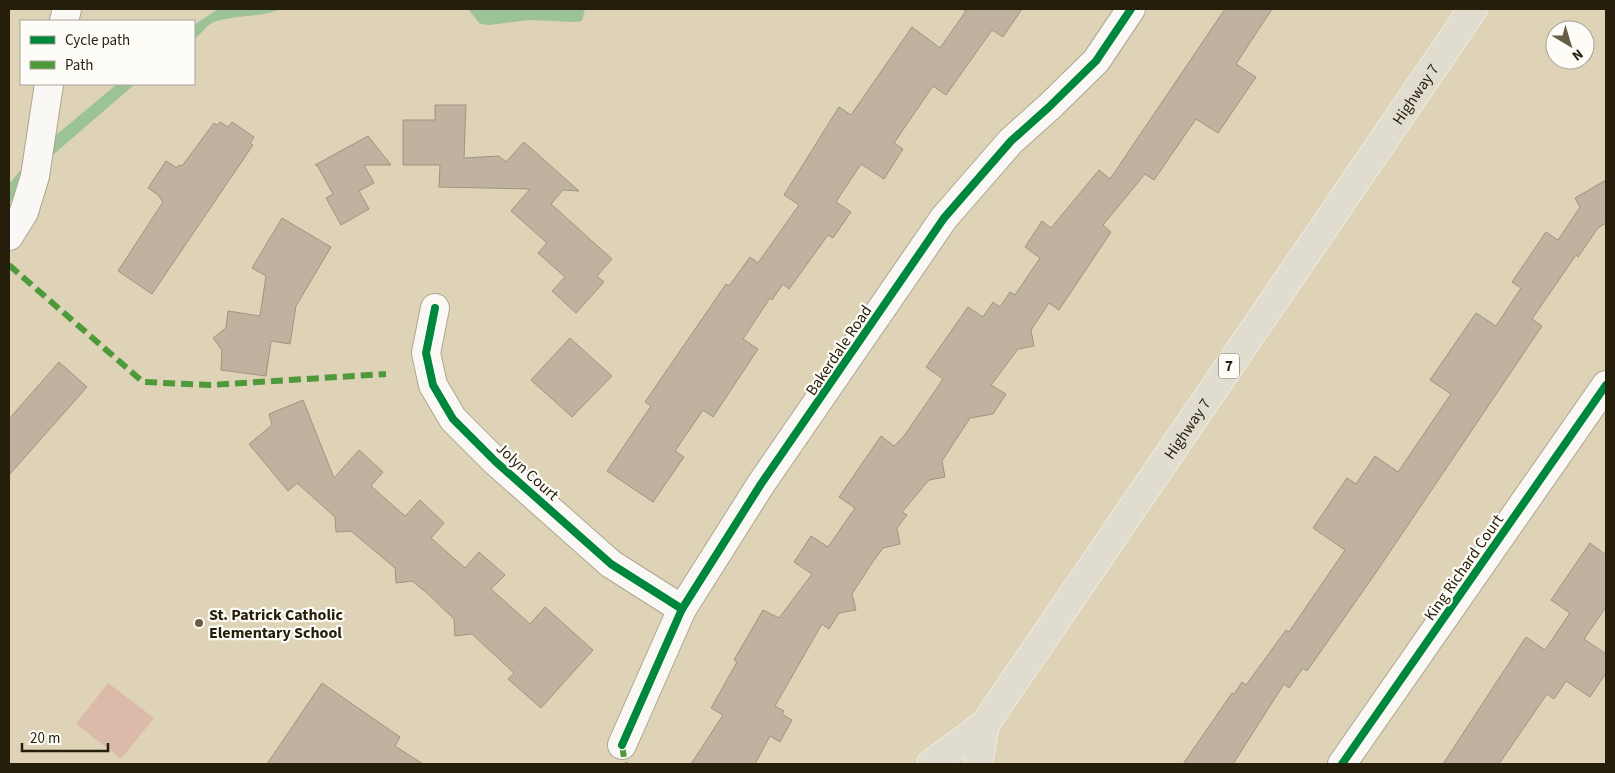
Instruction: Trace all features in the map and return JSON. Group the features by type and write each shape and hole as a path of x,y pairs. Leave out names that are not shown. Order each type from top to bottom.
{"main road":[{"name":"Highway 7","path":"931,764 985,724 1473,9"},
{"name":"Highway 7","path":"978,764 985,724"}],"street":[{"name":"Bakerdale Road","path":"622,745 682,608 761,484 944,218 1010,141 1050,107 1096,61 1131,9"},
{"path":"9,236 24,212 35,176 49,85"},
{"name":"Jolyn Court","path":"435,308 426,353 434,385 453,419 496,462 611,564 682,608"},
{"name":"King Richard Court","path":"1342,764 1606,385"}],"shaded area":[{"path":"218,9 279,9 273,12 214,22 195,38 195,24"},
{"path":"468,9 585,9 582,21 528,20 490,25 480,24"},
{"path":"116,85 134,85 47,160 9,203 9,184 37,151"},
{"path":"108,683 154,718 121,759 76,724"}],"building":[{"path":"962,9 1022,9 1003,37 992,30 946,95 933,86 894,143 903,149 884,179 861,164 836,202 851,212 833,238 828,235 789,289 783,284 772,300 770,298 743,339 758,349 713,417 703,410 675,451 684,457 653,502 607,471 651,406 645,402 726,284 729,286 750,257 758,263 799,205 784,195 839,107 851,115 912,27 940,48 966,11"},
{"path":"1225,9 1272,9 1236,64 1256,77 1218,133 1196,119 1154,180 1145,174 1103,225 1111,232 1059,310 1049,303 1031,330 1034,346 1018,349 991,385 1006,394 993,414 970,418 942,461 945,477 929,480 902,512 907,515 897,528 900,544 883,548 872,563 852,594 856,610 839,613 829,629 822,624 775,706 784,711 782,714 792,720 780,742 770,736 755,764 691,764 723,715 711,708 737,662 734,660 763,610 779,618 812,574 794,562 811,536 828,547 855,508 839,497 881,436 894,446 904,436 943,379 926,367 968,307 983,317 993,302 1000,307 1010,292 1015,295 1040,258 1025,247 1042,221 1051,228 1099,170 1110,179"},
{"path":"435,105 466,105 464,158 499,156 506,162 524,142 579,191 563,190 551,204 612,259 597,276 604,282 576,313 552,291 565,277 538,253 547,243 511,211 530,189 439,187 440,165 403,165 403,120 435,120"},
{"path":"220,122 228,127 232,122 254,137 250,143 253,145 152,294 118,271 163,202 158,195 148,188 166,161 177,168 179,165 182,166 214,123 217,125"},
{"path":"368,136 391,165 364,165 374,183 359,191 369,209 341,225 326,198 333,194 317,165 315,165"},
{"path":"1606,180 1606,223 1598,228 1578,257 1576,255 1532,319 1542,326 1377,571 1307,671 1303,668 1289,688 1284,684 1233,764 1183,764 1232,693 1234,694 1242,682 1246,685 1286,630 1289,632 1345,550 1313,528 1347,478 1356,484 1375,456 1398,472 1451,394 1430,380 1476,313 1496,326 1521,288 1512,282 1546,232 1558,240 1580,207 1575,198"},
{"path":"282,218 331,247 296,306 290,344 271,341 266,376 221,370 222,350 213,338 226,328 228,311 260,316 266,276 252,268"},
{"path":"570,338 612,376 572,417 531,380"},
{"path":"59,362 87,387 9,475 9,419"},
{"path":"303,400 334,478 359,450 383,472 371,486 405,516 420,500 444,523 431,538 465,568 479,552 505,575 491,589 530,624 545,607 593,650 541,708 508,679 514,673 472,634 455,636 454,619 428,594 412,581 396,583 395,568 351,531 336,532 335,517 297,483 288,491 249,444 272,425 269,414"},
{"path":"1590,543 1606,555 1606,607 1584,639 1606,654 1606,673 1590,697 1566,681 1554,699 1547,694 1499,764 1443,764 1526,637 1545,650 1570,613 1551,600"},
{"path":"322,683 400,737 395,746 423,764 267,764"}],"marked path":[{"path":"9,265 143,382 211,385 386,374"},
{"path":"622,745 625,764"}],"cycle path":[{"path":"622,745 682,609 761,484 944,218 1011,141 1096,61 1131,9"},
{"path":"435,308 426,353 433,385 453,419 496,462 611,564 682,609"},
{"path":"1342,764 1606,385"}],"place":[{"name":"St. Patrick Catholic Elementary School","path":"199,623"}]}
